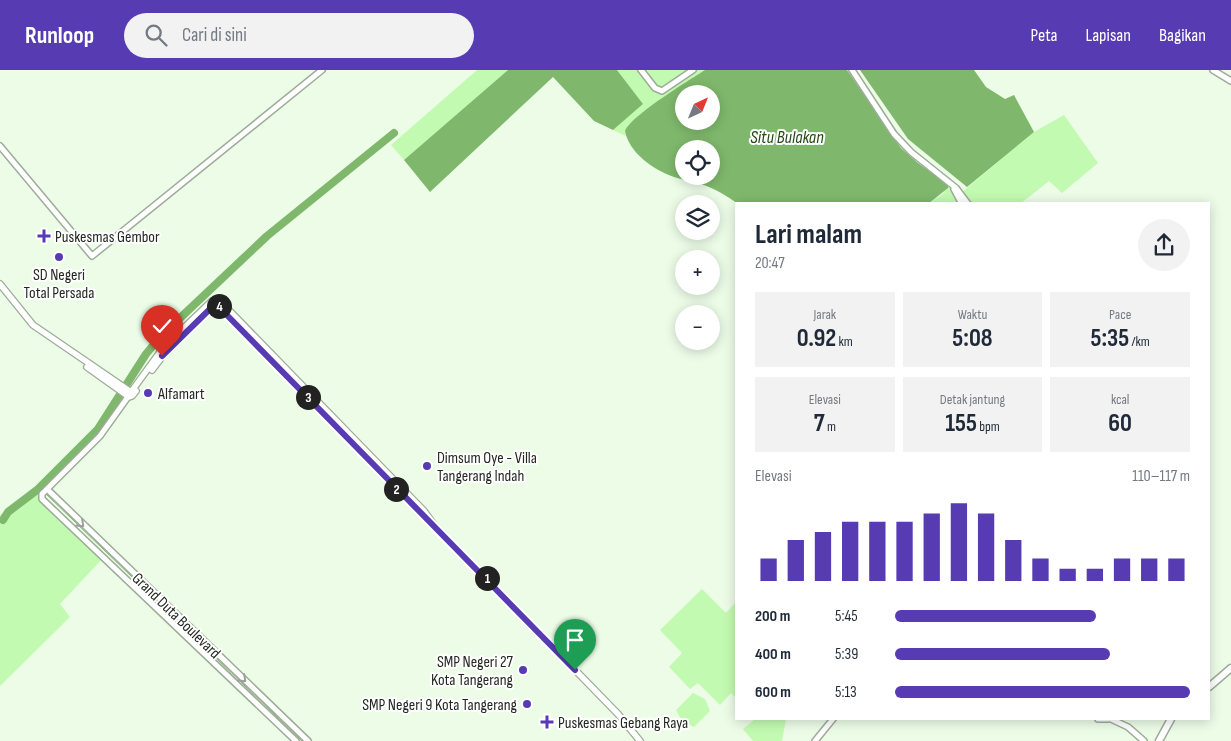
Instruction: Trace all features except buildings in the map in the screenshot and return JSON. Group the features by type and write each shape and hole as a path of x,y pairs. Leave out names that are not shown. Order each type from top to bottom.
{"main road":[{"path":"0,284 33,325 117,386"},
{"path":"0,290 29,325 130,394 134,394 167,350 213,306 217,305 421,514 428,518 618,714 640,741"},
{"path":"1210,686 1231,668"},
{"path":"1159,741 1170,720"}],"street":[{"path":"0,146 92,256 322,70"},
{"path":"641,70 655,88 662,91 694,70"},
{"path":"852,70 894,134 911,152 953,186 966,202"},
{"path":"1213,70 1231,82"},
{"path":"953,186 961,202"},
{"path":"44,492 100,436 130,394"},
{"name":"Grand Duta Boulevard","path":"44,492 229,671 296,741"},
{"name":"Grand Duta Boulevard","path":"44,492 44,500 229,671 308,741"},
{"path":"815,741 832,720"},
{"path":"1112,720 1128,727 1144,741"}],"shaded area":[{"path":"477,70 508,70 404,160 391,145"},
{"path":"617,70 705,70 682,85 675,85 675,90 625,131 626,136 613,130 643,104"},
{"path":"1064,115 1098,163 1062,193 1049,181 1023,202 931,202 944,193 948,185 955,198 1034,132"},
{"path":"34,490 104,557 60,604 70,617 0,686 0,515"},
{"path":"702,589 726,613 735,603 735,697 731,693 720,705 698,683 690,689 669,667 682,653 660,630"},
{"path":"693,693 705,699 710,711 694,727 682,721 676,710"},
{"path":"754,720 786,720 782,741 753,741 743,729"}],"water":[{"path":"508,70 617,70 643,104 613,130 594,121 553,77 430,192 404,160"},
{"name":"Situ Bulakan","path":"705,70 847,70 901,148 945,182 948,188 930,202 735,202 703,185 720,185 720,140 675,140 675,177 658,170 637,153 627,139 625,131 638,116 675,89 675,130 720,130 720,85 682,85"},
{"path":"860,70 974,70 986,87 1005,99 1014,95 1034,132 967,187 908,139"}],"waterway":[{"path":"3,520 8,512 37,490 98,429 146,354 161,336 267,236 394,133"},
{"path":"39,487 43,491"},
{"path":"45,493 302,741"}],"place":[{"name":"Puskesmas Gembor","path":"44,236"},
{"name":"SD Negeri Total Persada","path":"59,257"},
{"name":"Alfamart","path":"148,393"},
{"name":"Dimsum Oye - Villa Tangerang Indah","path":"427,466"},
{"name":"SMP Negeri 27 Kota Tangerang","path":"523,670"},
{"name":"SMP Negeri 9 Kota Tangerang","path":"527,704"},
{"name":"Puskesmas Gebang Raya","path":"547,722"}],"route":[{"path":"162,356 213,306 218,306 575,670"}]}
